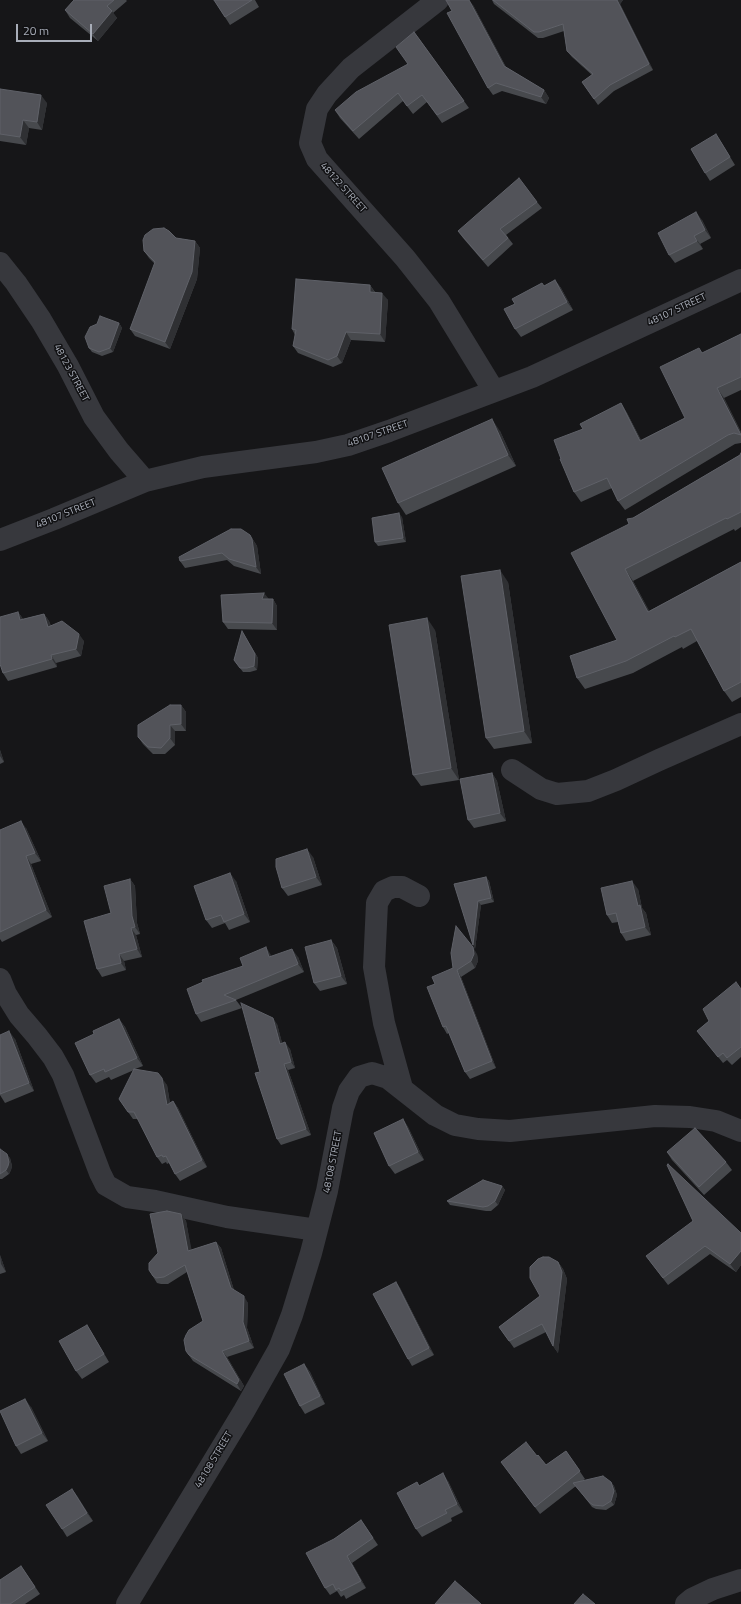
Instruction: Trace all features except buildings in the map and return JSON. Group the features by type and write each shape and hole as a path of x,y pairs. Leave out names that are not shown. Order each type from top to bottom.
{"street":[{"name":"48122 STREET","path":"438,0 352,68 327,94 317,109 310,143 317,159 405,258 439,301 494,391"},
{"name":"48123 STREET","path":"0,263 16,282 41,320 68,366 94,416 119,451 145,481"},
{"name":"48107 STREET","path":"0,540 54,520 145,481 203,467 316,452 348,445 389,431 532,377 741,280"},
{"path":"512,770 541,789 557,794 588,791 741,724"},
{"path":"402,1088 384,1023 374,967 376,914 377,903 384,891 392,887 402,887 419,896"},
{"path":"0,979 6,994 19,1015 38,1036 53,1057 63,1075 100,1174 106,1185 127,1197 155,1201 227,1217 317,1230"},
{"name":"48108 STREET","path":"127,1604 244,1411 279,1349 292,1315 317,1230 327,1190 343,1108 349,1091 359,1077 372,1073 388,1078 402,1088 419,1104 435,1115 454,1125 478,1129 510,1131 655,1116 690,1116 716,1122 741,1131"},
{"path":"686,1604 692,1599 713,1589 741,1580"}]}
